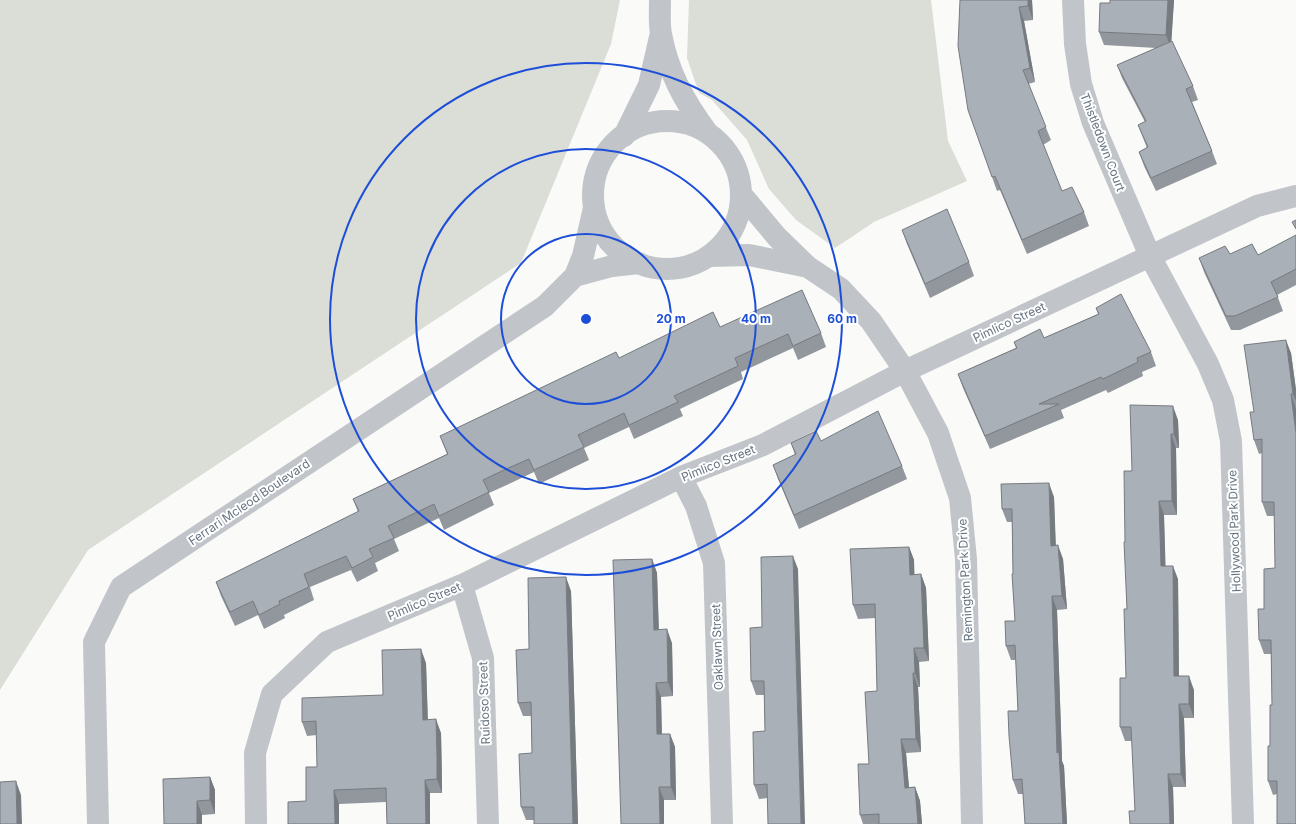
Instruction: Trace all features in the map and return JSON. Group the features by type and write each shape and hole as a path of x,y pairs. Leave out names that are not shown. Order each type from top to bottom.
{"street":[{"path":"575,276 612,266 639,264 663,269 687,266 710,256 723,243 733,229 740,212 742,194 737,170 725,149 707,132 687,105 674,79 661,34 660,0"},
{"name":"Thistledown Court","path":"1073,0 1075,44 1081,84 1093,123 1150,256"},
{"path":"624,136 649,85 661,34"},
{"path":"575,276 583,256 594,208 594,184 601,161 616,142 636,128 660,121 684,123 707,132"},
{"name":"Remington Park Drive","path":"742,194 778,237 808,267 841,289 871,321 905,371 938,433 960,498 966,559 972,824"},
{"name":"Pimlico Street","path":"256,824 255,753 272,694 327,642 462,585 681,477 763,445 905,371 1257,206 1296,196"},
{"path":"594,208 603,232 618,251 639,264"},
{"name":"Remington Park Drive","path":"710,256 749,255 808,267"},
{"name":"Hollywood Park Drive","path":"1150,256 1208,364 1223,400 1231,441 1243,824"},
{"name":"Ferrari Mcleod Boulevard","path":"98,824 94,642 121,587 545,306 575,276"},
{"name":"Oaklawn Street","path":"681,477 696,506 714,563 722,824"},
{"name":"Ruidoso Street","path":"462,585 483,658 488,824"}],"shaded area":[{"path":"0,0 620,0 611,44 521,263 88,550 0,690"},
{"path":"689,0 931,0 948,141 967,181 874,222 835,248 796,220 769,189 747,140 712,100 699,93 687,58"}],"building":[{"path":"960,0 1028,0 1028,6 1019,7 1030,68 1023,70 1046,127 1038,131 1062,191 1072,187 1084,212 1022,240 995,176 992,177 968,110 958,46"},
{"path":"1110,0 1168,0 1166,35 1099,32 1100,3 1110,3"},
{"path":"1172,41 1193,86 1186,89 1212,151 1151,178 1139,152 1148,147 1138,125 1146,121 1117,65"},
{"path":"947,209 969,262 925,284 902,230"},
{"path":"1296,220 1296,229 1292,222"},
{"path":"1296,235 1296,269 1271,282 1278,297 1235,316 1226,316 1199,258 1225,246 1230,254 1252,244 1258,255"},
{"path":"802,290 821,333 793,346 788,334 735,358 738,366 674,396 678,402 629,425 624,413 578,435 584,447 534,470 529,459 506,469 483,480 489,492 439,516 434,504 388,526 394,538 369,549 373,557 352,568 346,556 304,574 309,587 279,601 280,604 259,615 253,601 230,612 216,582 359,511 353,499 448,454 440,436 616,352 619,358 713,312 720,327"},
{"path":"1121,294 1151,352 1137,358 1138,362 1103,379 1101,377 1039,404 1059,404 985,436 958,374 1017,348 1014,342 1040,329 1044,338 1099,314 1096,308"},
{"path":"1286,340 1296,433 1296,824 1277,824 1277,781 1268,781 1270,705 1272,705 1271,640 1259,640 1258,609 1264,609 1264,569 1275,568 1274,502 1262,502 1262,439 1254,440 1250,412 1254,412 1244,345"},
{"path":"1130,405 1173,406 1174,434 1171,434 1172,501 1159,501 1161,566 1173,566 1174,676 1189,676 1189,704 1179,704 1181,774 1168,774 1170,824 1130,824 1129,811 1135,811 1131,727 1120,727 1120,678 1126,678 1124,609 1127,609 1124,542 1124,471 1132,471"},
{"path":"878,411 902,466 794,515 773,465 796,454 791,443 816,431 821,441"},
{"path":"1049,483 1051,546 1058,545 1062,596 1052,596 1057,753 1059,752 1063,824 1025,824 1022,779 1013,780 1009,736 1008,711 1018,711 1015,645 1006,646 1005,621 1015,621 1012,574 1012,509 1002,509 1001,484"},
{"path":"909,547 910,575 921,574 924,648 914,648 915,673 913,673 916,739 901,739 905,788 915,787 918,824 879,824 879,814 860,815 858,764 869,764 865,692 877,691 875,604 853,605 850,549"},
{"path":"793,556 801,824 768,824 767,784 754,785 753,732 765,731 764,681 751,681 750,628 762,627 761,557"},
{"path":"652,559 654,630 667,629 668,682 656,683 657,734 670,734 671,787 659,787 660,824 621,824 613,560"},
{"path":"566,577 573,824 534,824 534,807 521,807 519,754 532,753 531,702 518,703 516,650 529,649 528,578"},
{"path":"421,649 423,720 436,719 437,779 425,780 426,824 387,824 386,788 334,790 335,824 288,824 288,802 306,801 306,767 317,767 316,721 302,722 302,698 383,695 382,650"},
{"path":"210,777 210,800 197,801 197,824 164,824 163,779"},
{"path":"16,781 17,824 0,824 0,782"}]}
